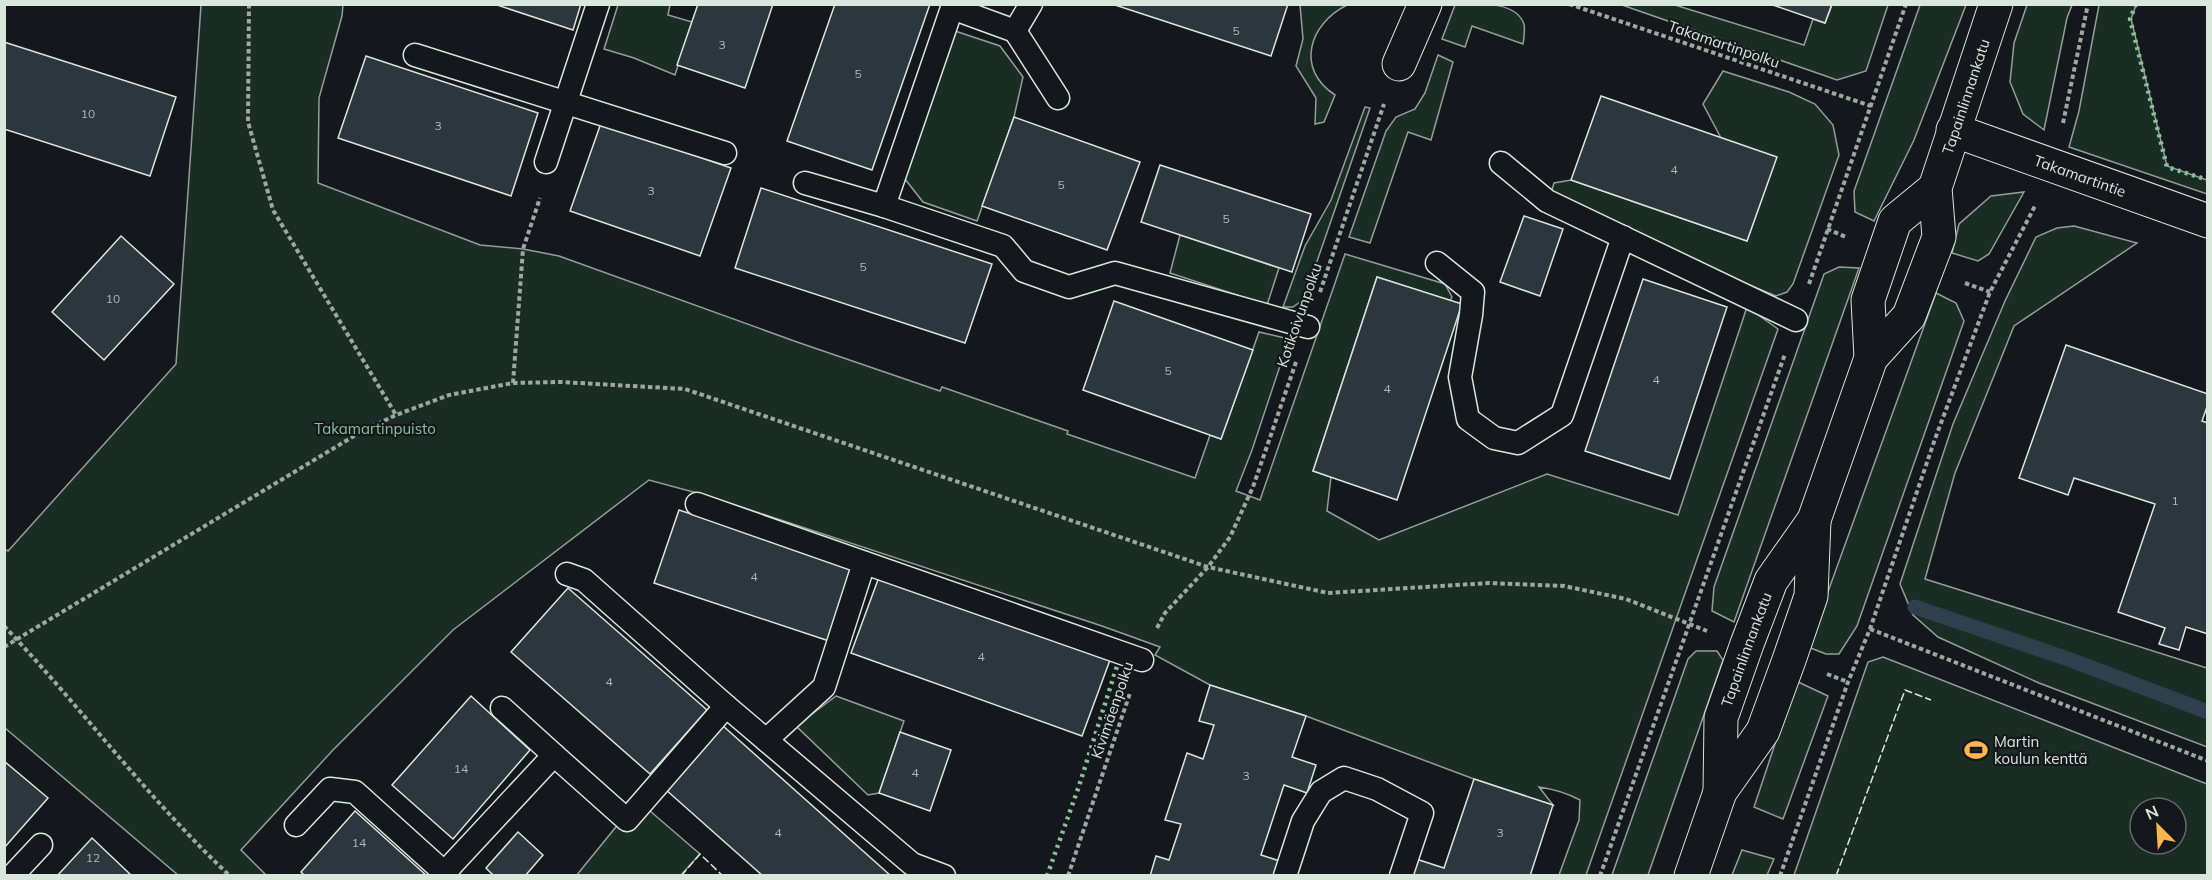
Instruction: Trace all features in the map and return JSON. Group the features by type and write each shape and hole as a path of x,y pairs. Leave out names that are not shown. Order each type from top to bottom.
{"street":[{"path":"1399,64 1425,4"},
{"name":"Tapainlinnankatu","path":"1720,792 1721,718 1743,654 1771,581 1814,520 1871,358 1908,316 1939,237 1935,188 1996,4"},
{"name":"Takamartintie","path":"1953,130 2208,221"},
{"name":"Tapainlinnankatu","path":"1871,358 1868,300 1895,221 1935,188"},
{"name":"Tapainlinnankatu","path":"1690,876 1720,792 1763,731 1811,596 1814,520"}],"lane":[{"path":"546,162 598,4"},
{"path":"1015,31 1031,4"},
{"path":"884,206 952,8 1015,31 1058,98"},
{"path":"415,55 725,153"},
{"path":"1501,163 1547,201 1796,320"},
{"path":"805,183 884,206 1003,246 1024,271 1069,287 1115,273 1308,327"},
{"path":"1437,263 1473,292 1460,377 1468,418 1494,438 1518,442 1562,416 1623,237"},
{"path":"697,504 1142,660"},
{"path":"766,740 824,687 864,563"},
{"path":"567,574 584,580 726,706 912,864 944,876"},
{"path":"502,708 627,819 726,706"},
{"path":"297,825 330,789 355,792 446,874 554,755"},
{"path":"1285,876 1303,821 1321,792 1344,778 1377,789 1422,813 1401,876"},
{"path":"12,876 41,845"}],"path":[{"path":"249,4 248,122 273,210 396,415"},
{"name":"Takamartinpolku","path":"1569,4 1871,106"},
{"path":"1600,876 1906,4"},
{"path":"1780,876 1848,682 1870,629 1935,439 1990,292 2039,200 2059,142 2088,4"},
{"name":"Kotikoivunpolku","path":"1208,567 1230,537 1253,487 1399,64"},
{"path":"513,383 523,249 543,189 546,162"},
{"path":"4,647 349,439 396,415 449,395 513,383 561,382 685,389 1208,567 1328,593 1489,584 1564,586 1626,599 1689,625"},
{"name":"Kivimäenpolku","path":"1068,876 1142,660 1165,613 1208,567"},
{"path":"4,626 107,744 204,851 230,876"},
{"path":"1870,629 2208,761"}],"green space":[{"name":"Takamartinpuisto","path":"201,5 343,5 319,98 318,183 480,245 523,249 559,256 797,342 940,391 942,387 1068,431 1067,434 1195,478 1210,435 1221,439 1259,332 1289,339 1236,491 1260,500 1345,254 1445,284 1452,297 1450,301 1377,277 1313,471 1331,477 1327,511 1379,540 1547,474 1678,515 1747,307 1778,329 1586,875 1559,875 1579,820 1580,800 1570,795 1539,787 1553,805 1474,779 1306,716 1210,685 1155,655 1160,647 708,496 649,480 453,630 333,750 241,850 266,875 178,875 5,728 4,549 8,551 176,364"},
{"path":"618,5 670,5 668,15 692,22 675,75 634,58 604,49"},
{"path":"1300,5 1347,5 1323,23 1312,47 1311,60 1315,73 1322,84 1335,95 1324,122 1315,124 1316,98 1296,66 1303,39"},
{"path":"1455,5 1495,5 1513,11 1524,24 1523,44 1472,26 1465,47 1442,39"},
{"path":"1622,5 1675,5 1804,45 1813,19 1825,23 1832,5 1888,5 1866,71 1837,80"},
{"path":"1920,5 1966,5 1914,140 1874,221 1855,212 1854,191"},
{"path":"2027,5 2072,5 2067,18 2044,130 2023,114 2010,82 2014,43"},
{"path":"2099,5 2136,5 2131,19 2167,166 2207,180 2207,194 2069,147 2079,111"},
{"path":"955,31 1000,46 1023,77 1014,117 977,221 923,202 905,179"},
{"path":"1438,55 1453,62 1431,140 1408,132 1370,243 1349,237 1386,131 1396,117 1415,109 1425,93"},
{"path":"1723,71 1789,92 1815,104 1833,125 1839,155 1793,284 1787,292 1776,296 1720,273 1551,193 1554,183 1571,180 1747,241 1776,158 1721,138 1703,104"},
{"path":"1365,107 1370,108 1304,299 1293,307 1283,307 1305,246 1331,200"},
{"path":"2024,192 1989,254 1978,261 1952,253 1959,224 1991,196"},
{"path":"2074,226 2137,243 2014,326 1955,473 1925,579 2207,668 2207,747 2039,683 1938,637 1913,615 1900,584 1953,424 2005,301 2036,237 2057,228"},
{"path":"1180,235 1279,268 1267,305 1170,273"},
{"path":"1839,267 1859,268 1734,622 1712,611 1714,587 1824,274"},
{"path":"1936,293 1956,303 1964,321 1857,626 1839,654 1826,654 1808,647"},
{"path":"1696,651 1717,651 1723,660 1648,875 1612,875 1688,659"},
{"name":"Martin koulun kenttä","path":"1883,657 2207,784 2207,875 1794,875 1868,662"},
{"path":"1796,681 1828,696 1783,819 1754,807"},
{"path":"836,696 904,721 879,793 868,795 796,726"},
{"path":"650,811 700,854 681,875 576,876 620,822"},
{"path":"1742,850 1774,859 1767,875 1732,875"}],"building":[{"path":"494,4 581,4 573,30"},
{"path":"698,4 773,4 745,88 677,65"},
{"path":"835,4 930,4 872,170 787,141"},
{"path":"1112,4 1288,4 1271,56"},
{"path":"1770,4 1832,4 1825,23"},
{"path":"4,42 176,97 150,176 4,129"},
{"path":"366,56 538,113 511,196 338,138"},
{"path":"1601,96 1777,157 1747,241 1571,180"},
{"path":"1014,117 1140,162 1107,250 982,206"},
{"path":"601,123 731,168 700,256 570,211"},
{"path":"1160,165 1311,214 1292,272 1141,222"},
{"path":"761,188 992,264 965,343 735,268"},
{"path":"1524,216 1563,229 1540,296 1500,282"},
{"path":"121,236 174,284 104,360 52,312"},
{"path":"1377,277 1462,304 1397,500 1313,471"},
{"path":"1643,279 1727,307 1670,479 1585,451"},
{"path":"1114,301 1253,350 1221,439 1083,390"},
{"path":"2066,345 2208,394 2208,404 2202,421 2208,423 2208,634 2186,627 2179,650 2159,644 2165,628 2118,612 2155,504 2074,478 2068,495 2019,478"},
{"path":"679,510 854,568 829,641 654,583"},
{"path":"879,577 1110,660 1082,736 851,653"},
{"path":"568,588 707,710 650,774 511,652"},
{"path":"1210,685 1306,716 1292,757 1316,765 1307,793 1284,785 1261,855 1283,862 1279,876 1150,876 1156,856 1169,860 1181,824 1165,820 1187,753 1203,759 1214,725 1199,721"},
{"path":"471,696 530,750 453,839 392,785"},
{"path":"722,725 891,876 763,876 665,789"},
{"path":"900,732 951,750 930,811 879,793"},
{"path":"4,761 48,798 4,848"},
{"path":"1474,779 1553,805 1530,876 1410,876 1416,859 1444,868"},
{"path":"355,811 427,876 305,876 301,872"},
{"path":"518,832 543,855 525,876 494,876 486,868"},
{"path":"92,838 132,876 57,876"}],"waterway":[{"path":"1915,607 2068,659 2208,712"}],"hedge":[{"path":"2136,4 2130,19 2167,167 2208,180"},
{"path":"1047,876 1079,786 1117,666"}],"fence":[{"path":"1836,876 1905,690 1931,700"},
{"path":"681,876 700,854 723,876"}],"place":[{"name":"Martin koulun kenttä","path":"1976,750"}]}
